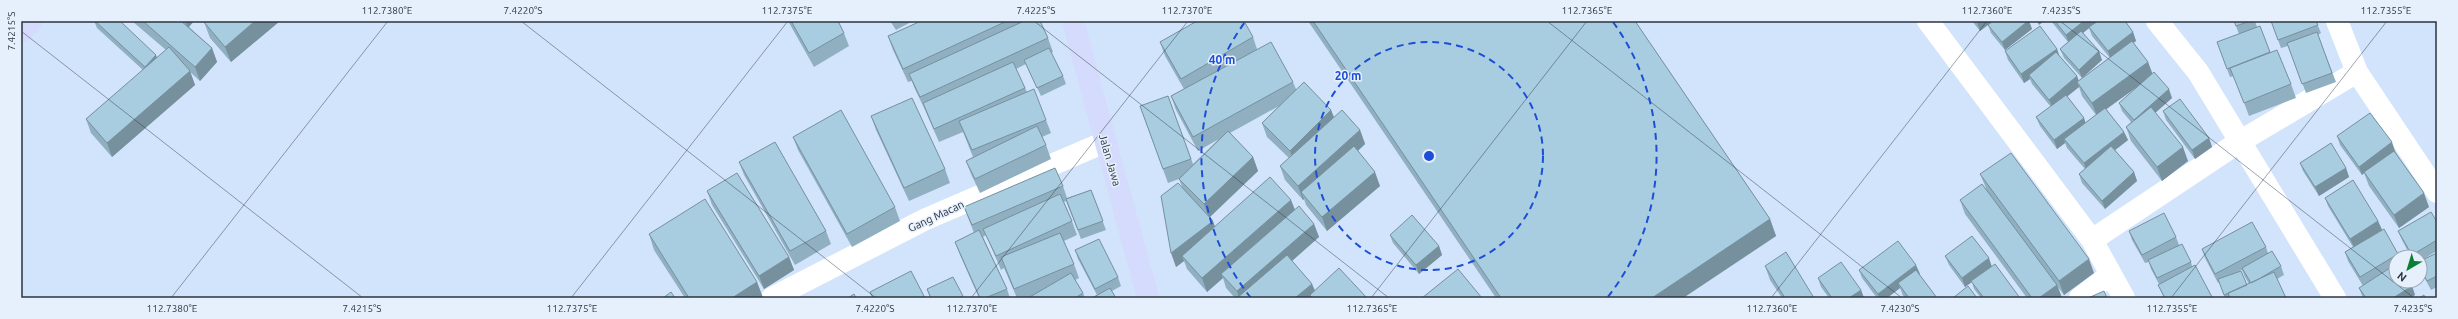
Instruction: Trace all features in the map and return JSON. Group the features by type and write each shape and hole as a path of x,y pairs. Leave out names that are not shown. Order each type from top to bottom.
{"street":[{"path":"21,32 32,21"},
{"name":"Jalan Jawa","path":"1073,21 1104,142 1148,298"},
{"path":"1928,21 2092,240 2124,298"},
{"path":"2157,21 2198,72"},
{"path":"2177,21 2198,72 2239,142 2335,298"},
{"path":"2337,21 2357,72 2437,192"},
{"path":"2092,240 2239,142 2357,72"},
{"name":"Gang Macan","path":"772,298 926,219 1104,142"},
{"path":"2080,298 2110,275"}],"building":[{"path":"95,21 120,21 156,55 145,67"},
{"path":"143,21 181,21 212,48 195,67"},
{"path":"255,21 225,47 204,22"},
{"path":"791,21 838,21 844,33 809,53"},
{"path":"921,21 1007,21 903,69 888,36"},
{"path":"1024,21 1040,21 1048,38 920,97 909,74"},
{"path":"1197,21 1244,21 1253,37 1181,79 1160,42"},
{"path":"1313,21 1635,21 1770,219 1652,298 1501,298"},
{"path":"1993,21 2028,21 2002,42 1988,25"},
{"path":"2055,21 2084,21 2066,35"},
{"path":"2098,21 2125,21 2133,32 2108,51 2089,27"},
{"path":"2234,21 2250,21 2236,26"},
{"path":"2271,21 2316,21 2318,25 2278,40"},
{"path":"2040,26 2057,49 2021,74 2005,51"},
{"path":"2260,26 2270,52 2227,69 2217,42"},
{"path":"2081,31 2099,51 2079,70 2060,49"},
{"path":"2317,32 2332,73 2302,84 2287,43"},
{"path":"2132,41 2148,62 2092,103 2077,82"},
{"path":"1271,42 1293,82 1193,137 1171,96"},
{"path":"169,47 190,71 107,143 86,119"},
{"path":"1049,48 1063,76 1037,88 1024,60"},
{"path":"2277,50 2291,84 2244,103 2230,68"},
{"path":"2056,52 2077,76 2049,100 2029,75"},
{"path":"1013,62 1025,88 934,129 923,103"},
{"path":"2154,72 2169,89 2134,120 2119,103"},
{"path":"1304,82 1331,110 1290,151 1262,123"},
{"path":"1034,89 1046,120 972,150 959,121"},
{"path":"2066,95 2084,118 2054,140 2036,117"},
{"path":"1168,96 1191,159 1163,169 1140,106"},
{"path":"912,98 945,169 904,188 871,116"},
{"path":"2180,99 2209,138 2192,150 2163,111"},
{"path":"2151,107 2183,147 2157,167 2126,127"},
{"path":"2105,108 2124,132 2084,163 2064,139"},
{"path":"841,110 895,207 847,234 793,137"},
{"path":"1342,110 1360,130 1298,186 1280,166"},
{"path":"2370,113 2392,142 2359,167 2337,136"},
{"path":"1037,126 1046,145 975,179 966,161"},
{"path":"1228,131 1253,157 1204,204 1179,179"},
{"path":"775,142 826,231 790,251 739,162"},
{"path":"2331,143 2346,168 2315,187 2300,163"},
{"path":"1354,146 1375,172 1322,217 1301,192"},
{"path":"2111,146 2134,172 2102,201 2079,174"},
{"path":"2394,151 2424,193 2394,215 2364,172"},
{"path":"2011,153 2089,259 2059,281 1980,174"},
{"path":"1055,168 1063,186 972,225 964,207"},
{"path":"737,173 789,257 759,276 707,191"},
{"path":"1270,177 1291,200 1202,278 1182,256"},
{"path":"2353,180 2378,221 2350,239 2325,198"},
{"path":"1178,183 1213,221 1171,253 1161,196"},
{"path":"1982,184 2057,285 2039,298 2032,298 1960,200"},
{"path":"1091,190 1103,221 1078,230 1066,199"},
{"path":"1060,194 1072,221 996,256 983,229"},
{"path":"705,199 757,282 732,298 689,298 649,234"},
{"path":"1299,206 1314,224 1237,291 1221,274"},
{"path":"2431,212 2437,222 2437,240 2422,249 2408,249 2398,231"},
{"path":"2164,213 2176,237 2142,255 2129,231"},
{"path":"1412,215 1439,246 1416,265 1390,235"},
{"path":"2252,222 2266,247 2215,274 2202,249"},
{"path":"2384,229 2395,249 2388,249 2388,260 2360,277 2345,252"},
{"path":"979,230 1007,289 985,298 980,298 955,242"},
{"path":"1060,233 1074,264 1014,289 1001,257"},
{"path":"1972,236 1989,258 1962,278 1945,256"},
{"path":"1099,239 1118,277 1095,289 1075,250"},
{"path":"1898,241 1916,265 1878,294 1859,270"},
{"path":"2182,244 2191,262 2157,278 2148,260"},
{"path":"2272,251 2281,266 2251,283 2242,268"},
{"path":"1786,252 1814,298 1785,298 1765,266"},
{"path":"2437,253 2437,276 2428,280 2428,257"},
{"path":"1287,255 1312,284 1295,298 1237,298"},
{"path":"1841,262 1861,290 1849,298 1832,298 1818,278"},
{"path":"1995,264 2020,298 1984,298 1971,281"},
{"path":"2195,265 2212,297 2165,298 2158,285"},
{"path":"1339,268 1367,298 1312,298 1310,295"},
{"path":"1458,269 1482,298 1422,298"},
{"path":"2388,269 2388,289 2407,289 2393,298 2366,298 2359,288"},
{"path":"1916,270 1937,298 1909,298 1898,283"},
{"path":"911,271 925,298 873,298 870,292"},
{"path":"2241,271 2247,285 2224,295 2218,279"},
{"path":"2274,272 2286,298 2230,298 2228,293"},
{"path":"1071,273 1083,293 1075,298 1028,298"},
{"path":"953,277 963,296 959,298 931,298 927,289"},
{"path":"1968,286 1977,298 1953,298"},
{"path":"1110,288 1116,298 1092,298"},
{"path":"2104,291 2107,298 2088,298"},
{"path":"671,292 675,298 663,298"},
{"path":"854,294 856,298 848,298"}]}
